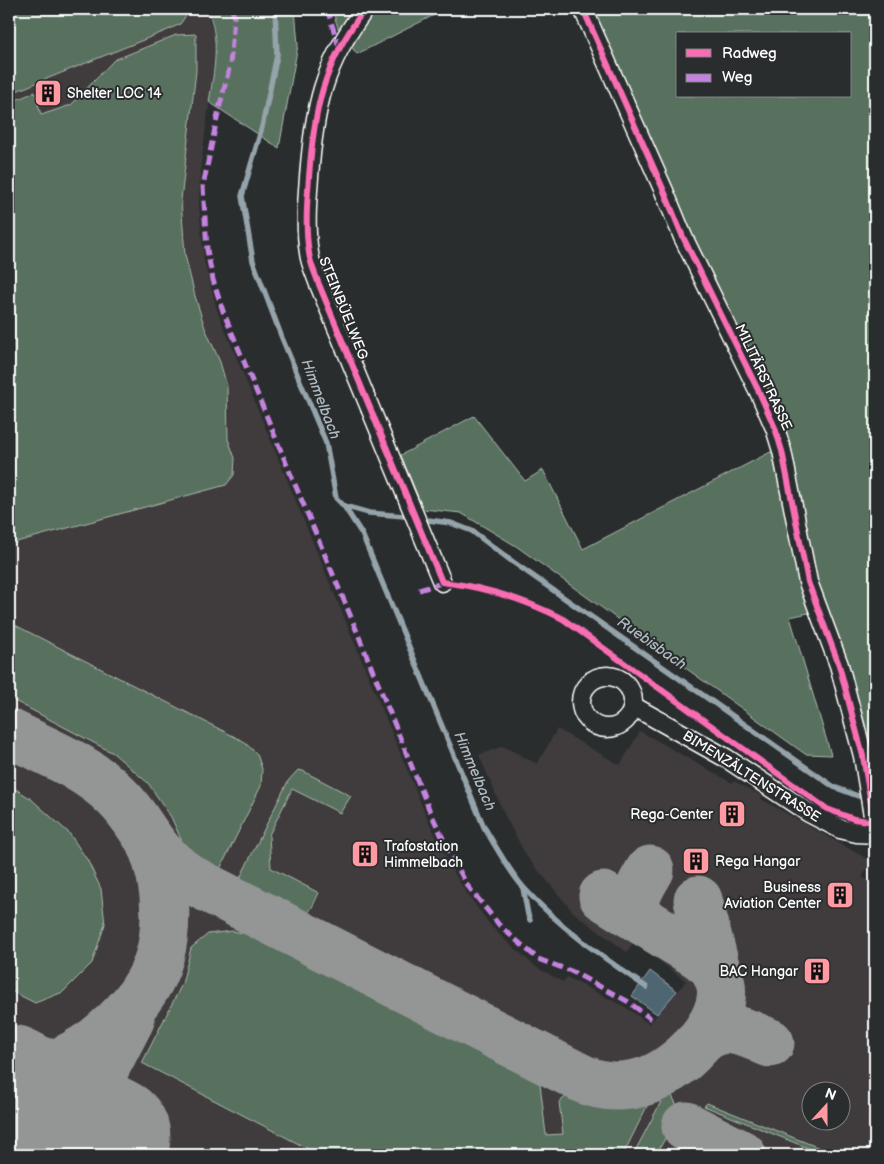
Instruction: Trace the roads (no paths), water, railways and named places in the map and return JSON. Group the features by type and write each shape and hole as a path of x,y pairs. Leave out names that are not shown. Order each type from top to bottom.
{"street":[{"name":"STEINBÜELWEG","path":"365,9 339,48 321,94 312,141 307,230 309,255 318,282 442,582"},
{"name":"MILITÄRSTRASSE","path":"583,9 683,237 775,428 782,451 808,582 839,664 863,756 875,834"},
{"name":"BIMENZÄLTENSTRASSE","path":"633,706 726,758 808,813 840,829 875,834"}],"water":[{"path":"650,971 677,991 657,1014 632,996"}],"waterway":[{"name":"Himmelbach","path":"275,9 277,55 262,127 242,196 253,261 282,338 326,443 336,498 344,506 362,534 484,827 508,866 524,888 551,915 598,953 646,987"},
{"name":"Ruebisbach","path":"344,506 369,513 404,516"},
{"name":"Ruebisbach","path":"428,520 451,523 472,531 513,562 834,787 858,796"},
{"name":"Himmelbach","path":"523,888 530,920"}],"place":[{"name":"Shelter LOC 14","path":"48,93"},
{"name":"Rega-Center","path":"732,814"},
{"name":"Trafostation Himmelbach","path":"365,854"},
{"name":"Rega Hangar","path":"696,861"},
{"name":"Business Aviation Center","path":"840,895"},
{"name":"BAC Hangar","path":"817,971"}]}
